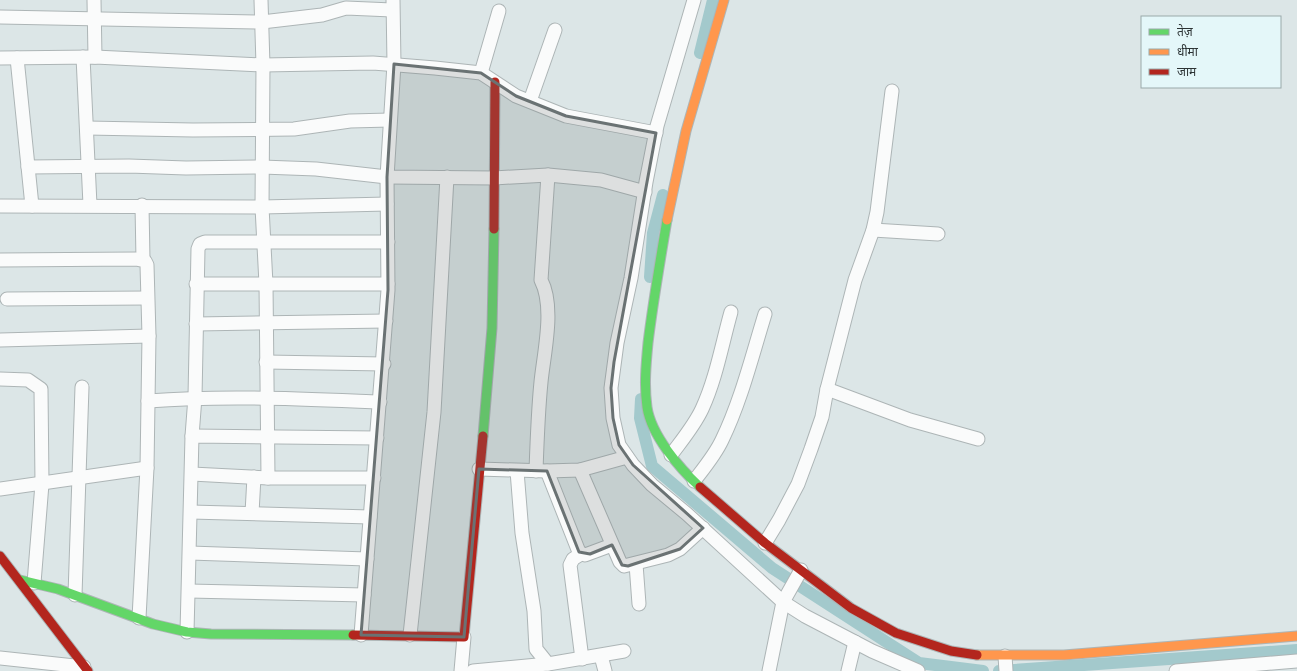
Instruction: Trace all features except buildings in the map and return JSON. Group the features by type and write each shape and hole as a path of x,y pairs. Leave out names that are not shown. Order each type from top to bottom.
{"street":[{"path":"90,205 87,128 89,57 95,18 94,0"},
{"path":"261,0 263,65 262,207 266,284 268,478"},
{"path":"694,0 656,133 631,278 615,355 611,388 619,445 627,457 652,485 805,616 916,671"},
{"path":"724,0 686,131 676,177 651,318 645,375 647,408 656,431 671,454 694,481 799,574 851,608 896,633 951,651 981,656 1006,664 1064,655 1158,646 1297,636"},
{"path":"0,17 262,22 322,15 339,4 392,5 394,64 387,176 388,284 384,364 361,635"},
{"path":"481,73 499,11"},
{"path":"530,101 555,30"},
{"path":"0,58 89,57 263,65 373,62 481,73 516,96 566,116 656,133"},
{"path":"17,58 32,206"},
{"path":"462,671 492,328 495,82"},
{"path":"764,543 779,520 798,484 822,417 827,389 855,280 873,230 877,212 892,91"},
{"path":"87,128 193,130 294,129 350,121 390,120"},
{"path":"28,167 262,167 316,169 368,176 494,178 548,175 601,180 645,192"},
{"path":"548,175 541,280 546,290 548,306 540,391 542,471 581,554"},
{"path":"410,635 434,412 447,177"},
{"path":"0,206 142,205 262,207 387,204"},
{"path":"139,618 147,468 149,336 147,265 143,260 142,205"},
{"path":"873,230 938,234"},
{"path":"187,632 192,436 195,397 196,284 198,249 200,244 264,242 388,242"},
{"path":"0,260 143,260"},
{"path":"196,284 388,284"},
{"path":"7,299 147,298"},
{"path":"671,454 693,425 710,390 731,312"},
{"path":"694,481 713,457 722,440 743,385 765,314"},
{"path":"196,324 386,321"},
{"path":"0,340 149,336"},
{"path":"266,362 384,364"},
{"path":"0,379 28,380 41,388 42,484 34,583"},
{"path":"75,595 82,387"},
{"path":"827,389 910,420 978,439"},
{"path":"148,401 195,397 267,397 380,402"},
{"path":"192,436 377,438"},
{"path":"479,469 517,471 580,470 627,457"},
{"path":"0,489 147,468"},
{"path":"580,470 622,565 628,566 668,555 680,549 703,528"},
{"path":"517,471 522,533 534,612 536,649 557,666"},
{"path":"192,474 268,478 374,478"},
{"path":"252,513 254,477"},
{"path":"191,512 370,517"},
{"path":"582,659 570,565 573,559 581,554 590,554 612,545"},
{"path":"190,553 367,559"},
{"path":"0,556 20,580 86,669"},
{"path":"636,564 639,604"},
{"path":"769,671 785,598 799,574"},
{"path":"20,580 75,595 166,628 187,632 464,637"},
{"path":"189,591 364,594"},
{"path":"848,671 855,642"},
{"path":"473,671 557,666 582,659 624,651"},
{"path":"601,656 605,671"},
{"path":"0,658 86,669"},
{"path":"1176,671 1288,665"}],"highlighted area":[{"path":"394,64 481,73 516,96 566,116 656,133 614,362 611,388 613,418 619,445 633,465 703,528 680,549 628,566 622,565 612,545 590,554 579,552 547,471 479,469 464,637 361,635 388,290 387,177"}],"waterway":[{"path":"700,53 713,0"},
{"path":"650,277 653,233 663,195"},
{"path":"641,399 640,418 652,466 772,568 919,663 983,671"},
{"path":"999,671 1297,650"}],"traffic: fast":[{"path":"667,220 648,343 645,383 646,399 650,418 660,440 675,461 700,487"},
{"path":"483,436 492,328 494,229"},
{"path":"20,580 58,589 153,624 187,632 211,634 353,635"}],"traffic: slow":[{"path":"667,220 686,131 724,0"},
{"path":"977,655 1064,655 1297,636"}],"traffic: jam":[{"path":"494,229 495,82"},
{"path":"353,635 464,637 483,436"},
{"path":"700,487 765,543 851,608 896,633 951,651 977,655"},
{"path":"0,556 88,671"}]}
